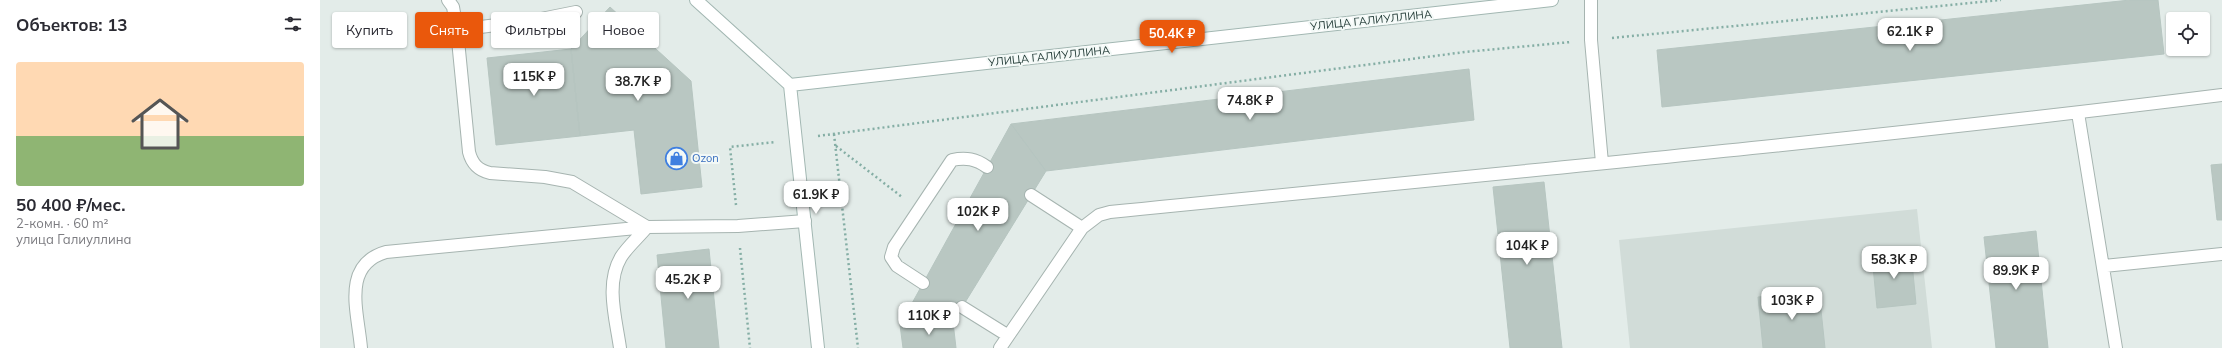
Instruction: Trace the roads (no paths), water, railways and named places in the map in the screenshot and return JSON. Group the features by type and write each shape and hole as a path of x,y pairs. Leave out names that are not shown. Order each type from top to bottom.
{"street":[{"path":"448,0 453,7 454,12"},
{"path":"696,0 790,84 818,348"},
{"name":"УЛИЦА ГАЛИУЛЛИНА","path":"790,84 1552,0"},
{"path":"1591,0 1591,40 1602,163"},
{"path":"459,48 469,152 476,166 482,171 490,173 545,177 572,182 647,227"},
{"path":"1000,348 1007,335 1082,228 1099,215 1110,212 1602,163 2078,113 2222,95"},
{"path":"2078,113 2104,266 2116,348"},
{"path":"923,283 897,266 891,257 894,247 952,160 963,157 972,159 988,167"},
{"path":"1031,195 1082,228"},
{"path":"362,348 355,290 357,276 363,264 373,256 386,252 647,227 738,226 805,220"},
{"path":"620,348 612,280 622,256 647,227"},
{"path":"2104,266 2222,254"},
{"path":"962,307 1007,335"}],"place":[{"name":"Ozon","path":"677,158"}]}
